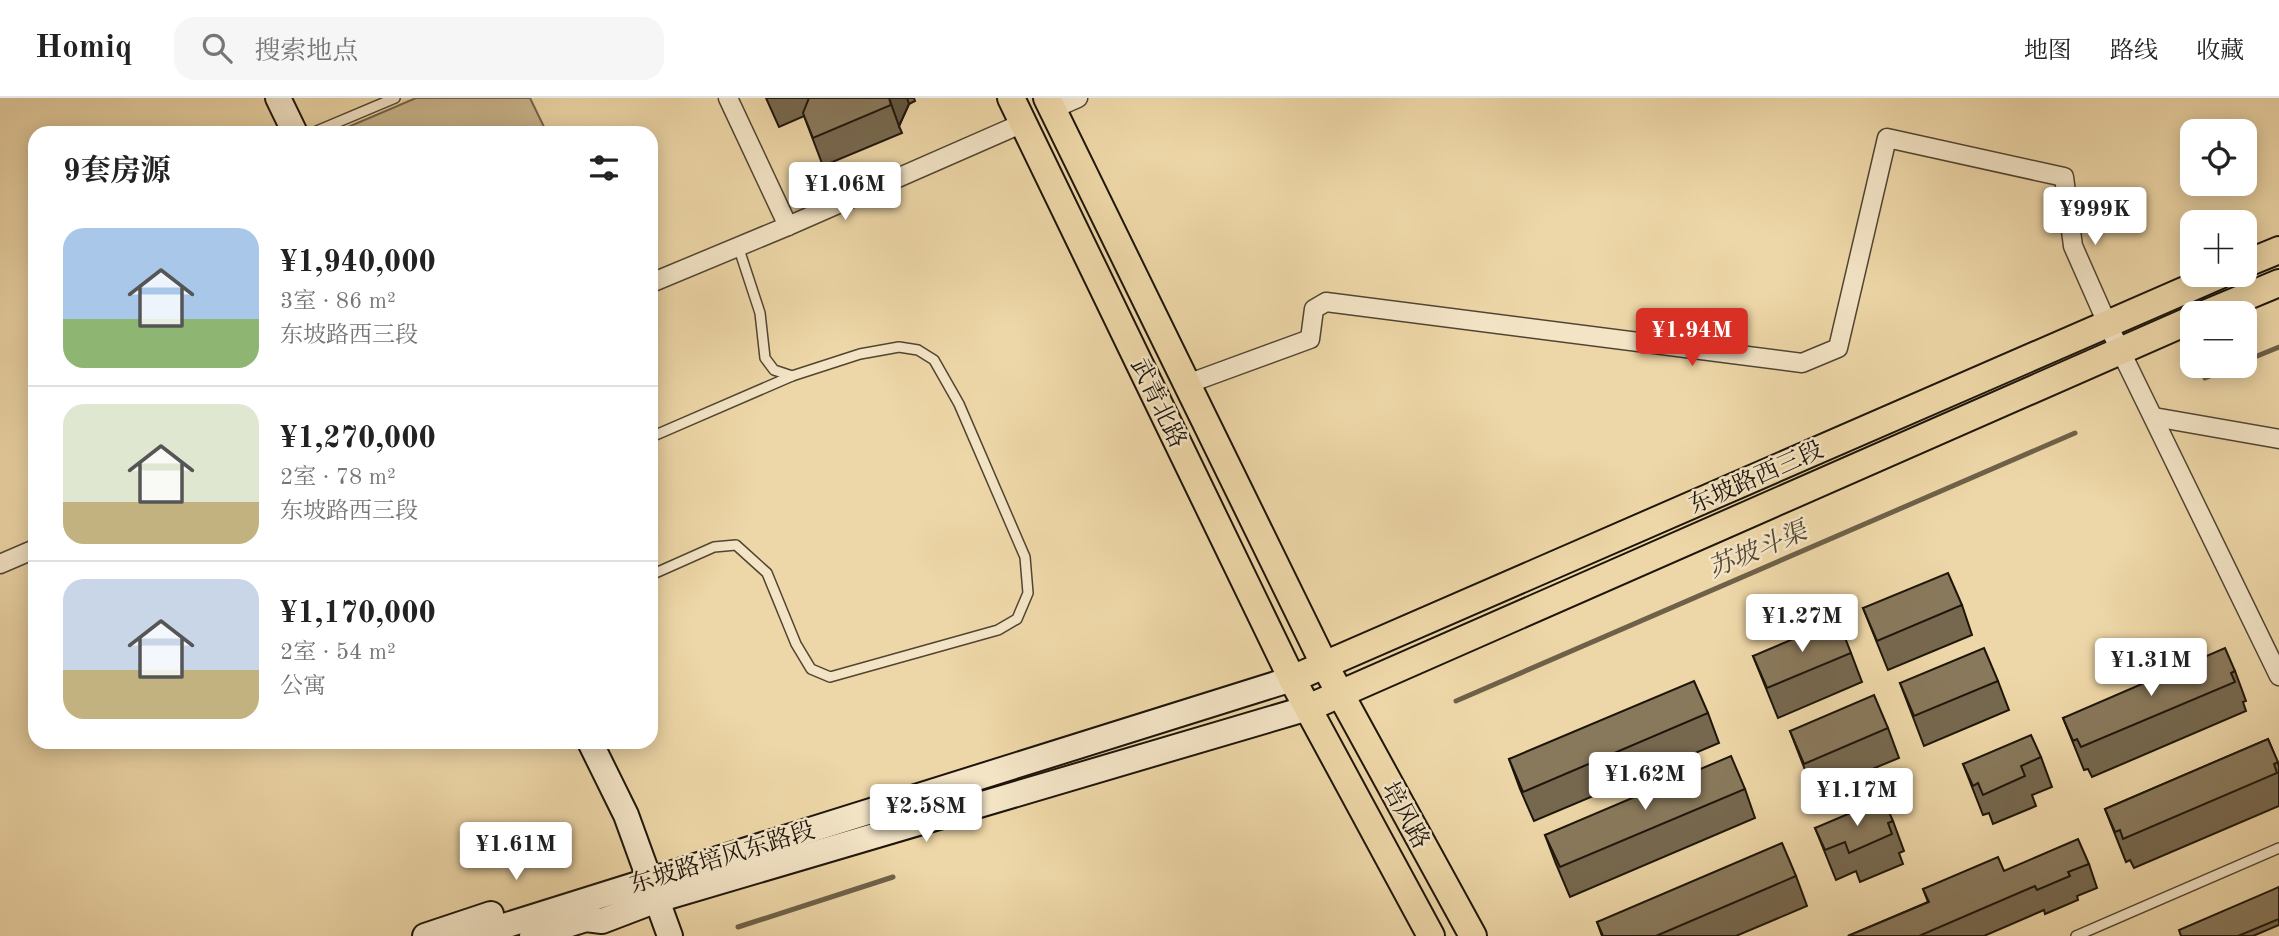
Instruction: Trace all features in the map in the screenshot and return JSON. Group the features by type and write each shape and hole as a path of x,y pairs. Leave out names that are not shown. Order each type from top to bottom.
{"main road":[{"path":"278,98 292,126"},
{"name":"武青北路","path":"1011,98 1308,708"},
{"name":"武青北路","path":"1050,104 1339,694"},
{"path":"2257,259 2279,250"},
{"path":"2236,301 2279,283"},
{"name":"东坡路西三段","path":"1293,679 2192,287"},
{"name":"东坡路西三段","path":"1308,708 2180,324"},
{"name":"东坡路培风东路段","path":"532,936 586,919 599,929 654,890 1293,679"},
{"name":"培风路","path":"1339,694 1473,936"},
{"name":"东坡路培风东路段","path":"472,936 617,890 654,890 1308,708"},
{"name":"培风路","path":"1308,708 1431,936"},
{"path":"593,749 626,815 670,936"},
{"path":"425,936 570,888 617,890"}],"street":[{"path":"727,98 788,226"},
{"path":"1050,104 1078,98"},
{"path":"658,280 1023,123"},
{"path":"1187,384 1310,339 1314,309 1326,302 1802,363 1838,348 1887,138 2064,177 2073,246 2107,323 2279,676"},
{"path":"2154,417 2279,439"},
{"path":"0,564 28,551"}],"lane":[{"path":"328,126 394,98"},
{"path":"738,246 760,313 765,358 774,370 792,376"},
{"path":"658,434 792,376 860,354 899,347 918,350 934,360 959,404 1025,557 1028,593 1017,619 999,630 830,677 811,669 796,645 767,573 736,545 714,547 658,572"},
{"path":"2076,936 2279,848"}],"shaded area":[{"path":"416,98 530,98 544,126 350,126"}],"building":[{"path":"809,98 889,98 891,105 813,138 803,113"},
{"path":"1948,573 1962,605 1877,641 1863,608"},
{"path":"1838,620 1851,653 1767,688 1753,656"},
{"path":"1984,648 1998,681 1914,716 1900,683"},
{"path":"2225,648 2235,671 2231,673 2235,682 2081,747 2077,739 2073,741 2063,718"},
{"path":"1694,681 1708,713 1523,792 1509,759"},
{"path":"1874,695 1888,728 1804,764 1790,731"},
{"path":"2031,735 2041,757 2021,766 2025,776 1983,795 1978,783 1973,786 1963,764"},
{"path":"2268,739 2278,762 2274,764 2277,773 2123,839 2120,830 2115,832 2105,809"},
{"path":"1731,756 1745,789 1560,867 1545,835"},
{"path":"1883,799 1893,821 1888,823 1892,834 1849,853 1845,842 1825,850 1815,828"},
{"path":"2078,839 2089,864 2068,872 2070,876 2037,890 2035,886 1919,936 1848,936 1929,902 1923,889 1998,857 2004,871"},
{"path":"1782,843 1796,876 1656,936 1603,936 1597,922"},
{"path":"2279,887 2279,919 2238,936 2181,936 2179,930"}],"waterway":[{"name":"苏坡斗渠","path":"2257,356 2279,347"},
{"name":"苏坡斗渠","path":"1456,701 2075,433"},
{"name":"苏坡斗渠","path":"738,927 893,877"}]}
